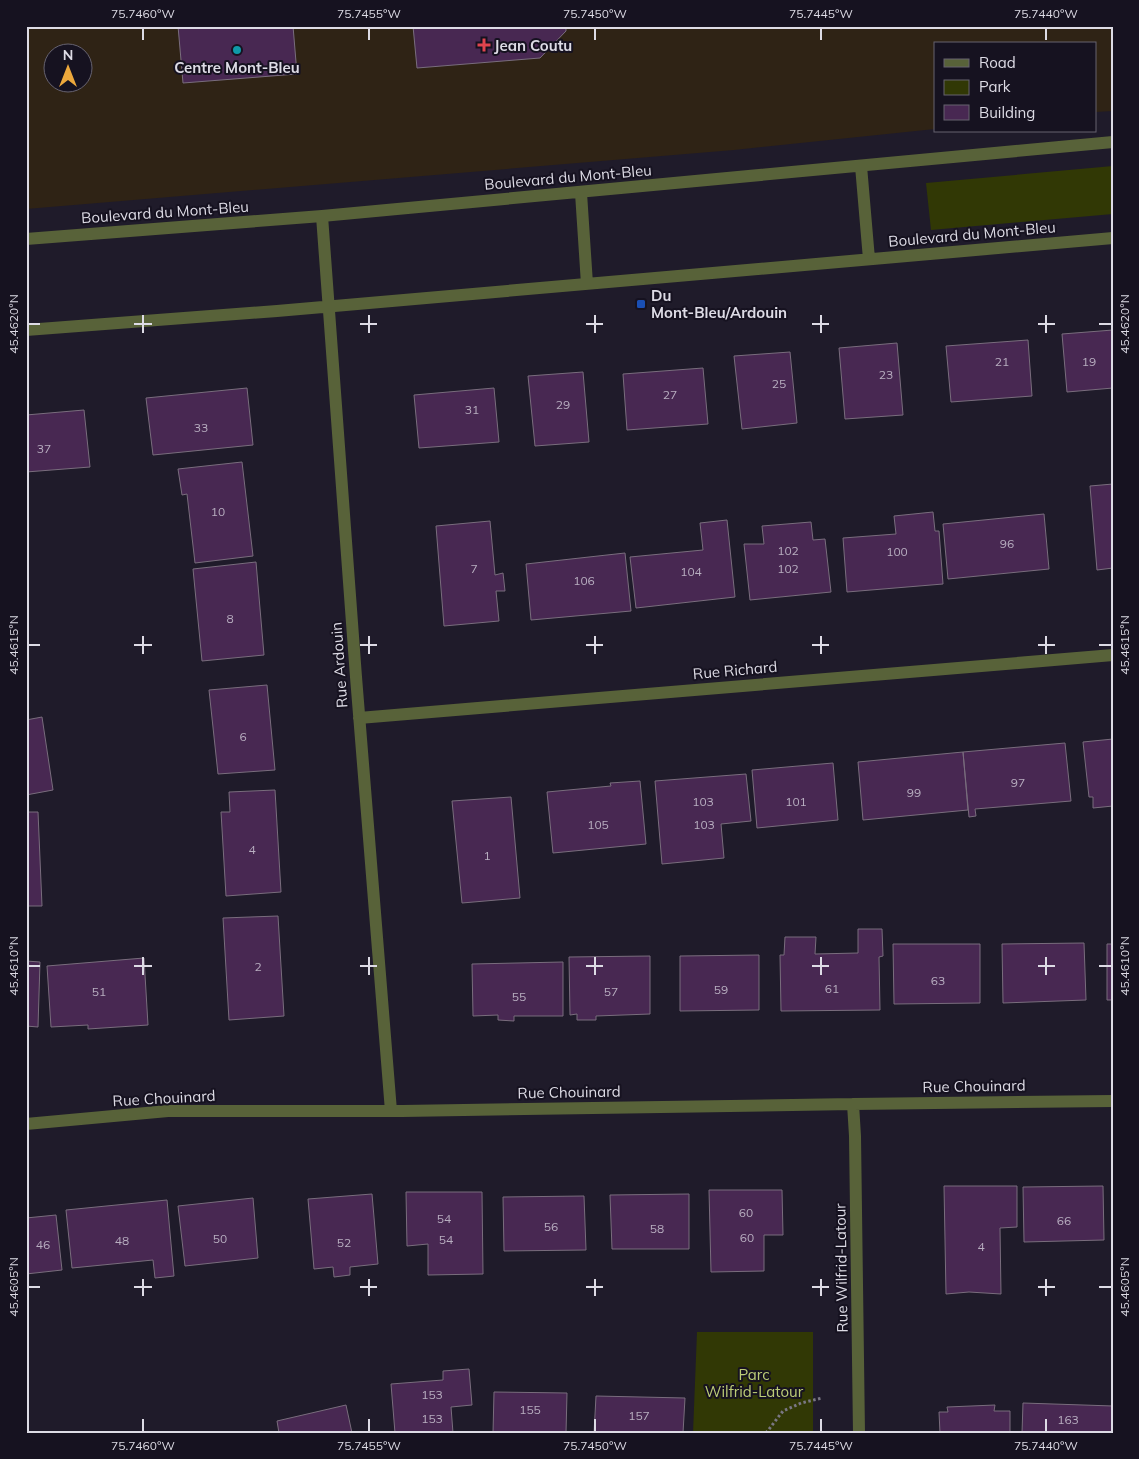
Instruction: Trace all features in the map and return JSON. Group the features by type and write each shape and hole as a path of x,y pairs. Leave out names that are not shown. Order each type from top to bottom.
{"street":[{"name":"Boulevard du Mont-Bleu","path":"26,239 322,216 581,193 1113,142"},
{"path":"861,166 869,259"},
{"path":"581,193 587,284"},
{"name":"Rue Ardouin","path":"322,216 359,718 391,1111"},
{"name":"Boulevard du Mont-Bleu","path":"26,330 328,306 1113,238"},
{"name":"Rue Richard","path":"359,718 1113,655"},
{"name":"Rue Chouinard","path":"26,1124 168,1111 391,1111 1113,1101"},
{"name":"Rue Wilfrid-Latour","path":"853,1104 859,1433"}],"path":[{"path":"766,1433 784,1410 822,1398"}],"shaded area":[{"path":"26,26 1113,26 1113,111 1096,112 1096,42 934,42 934,129 734,150 26,209"}],"green space":[{"path":"1113,166 1113,214 931,230 926,183"},
{"name":"Parc Wilfrid-Latour","path":"697,1332 813,1332 813,1433 693,1433"}],"building":[{"name":"Centre Mont-Bleu","path":"178,26 293,26 297,74 183,83"},
{"name":"Jean Coutu","path":"413,26 566,26 566,31 540,58 417,68"},
{"path":"1113,330 1113,388 1067,392 1062,334"},
{"path":"1028,340 1032,396 951,402 946,346"},
{"path":"897,343 903,415 845,419 839,348"},
{"path":"790,352 797,423 742,429 734,356"},
{"path":"703,368 708,424 627,430 623,374"},
{"path":"583,372 589,442 535,446 528,376"},
{"path":"247,388 253,445 153,455 146,398"},
{"path":"494,388 499,442 419,448 414,395"},
{"path":"84,410 90,467 26,472 26,415"},
{"path":"242,462 253,556 195,563 187,494 182,495 178,469"},
{"path":"1113,484 1113,568 1097,570 1090,486"},
{"path":"933,512 935,531 939,531 943,584 847,592 843,538 896,534 894,516"},
{"path":"1044,514 1049,569 948,579 943,524"},
{"path":"727,520 735,597 636,608 630,557 703,550 700,523"},
{"path":"490,521 495,575 503,573 505,591 496,591 499,621 444,626 436,526"},
{"path":"811,522 813,540 825,539 831,592 750,600 744,544 764,544 762,526"},
{"path":"625,553 631,611 531,620 526,564"},
{"path":"256,562 264,655 202,661 193,569"},
{"path":"267,685 275,770 218,774 209,690"},
{"path":"42,717 53,790 26,795 26,720"},
{"path":"1113,739 1113,806 1093,808 1093,797 1089,797 1083,742"},
{"path":"1065,743 1071,801 975,809 976,816 969,817 963,752"},
{"path":"963,752 968,810 863,820 858,762"},
{"path":"833,763 838,820 757,828 752,770"},
{"path":"746,774 751,821 721,824 724,858 662,864 655,781"},
{"path":"640,781 646,844 553,853 547,792 611,786 610,783"},
{"path":"275,790 281,892 226,896 221,812 230,812 229,792"},
{"path":"511,797 520,898 462,903 452,801"},
{"path":"26,812 38,812 42,906 26,906"},
{"path":"278,916 284,1016 229,1020 223,918"},
{"path":"858,929 882,929 883,956 879,957 880,1010 781,1011 780,955 784,955 785,937 816,937 815,954 858,953"},
{"path":"1084,943 1086,1000 1003,1003 1002,944"},
{"path":"893,944 980,944 980,1003 894,1004"},
{"path":"1107,944 1113,944 1113,1000 1107,1000"},
{"path":"759,955 759,1010 680,1011 680,956"},
{"path":"650,956 650,1014 596,1016 596,1020 577,1020 577,1014 570,1015 569,957"},
{"path":"144,958 148,1025 88,1029 88,1025 51,1027 47,966"},
{"path":"26,961 40,962 38,1027 26,1026"},
{"path":"563,962 563,1016 514,1016 514,1021 498,1020 498,1015 473,1016 472,964"},
{"path":"944,1186 1017,1186 1017,1227 1000,1228 1001,1294 969,1292 946,1294"},
{"path":"1103,1186 1104,1240 1024,1242 1023,1187"},
{"path":"709,1190 782,1190 783,1235 764,1235 764,1271 711,1272"},
{"path":"406,1192 482,1192 483,1274 428,1275 428,1244 407,1246"},
{"path":"372,1194 378,1264 350,1267 350,1275 334,1277 333,1267 314,1269 308,1199"},
{"path":"689,1194 689,1249 612,1249 610,1195"},
{"path":"584,1196 586,1250 504,1251 503,1197"},
{"path":"253,1198 258,1258 185,1266 178,1206"},
{"path":"167,1200 174,1276 155,1278 153,1260 72,1268 66,1210"},
{"path":"56,1215 62,1270 26,1274 26,1218"},
{"path":"469,1369 472,1405 451,1407 453,1433 395,1433 391,1384 443,1380 443,1371"},
{"path":"494,1392 567,1393 566,1433 493,1433"},
{"path":"596,1396 685,1398 683,1433 594,1433"},
{"path":"1023,1403 1113,1406 1113,1433 1022,1433"},
{"path":"346,1405 352,1433 279,1433 277,1421"},
{"path":"995,1405 994,1411 1010,1411 1010,1433 940,1433 939,1412 948,1412 947,1407"}],"place":[{"name":"Jean Coutu","path":"484,45"},
{"name":"Centre Mont-Bleu","path":"237,50"},
{"name":"Du Mont-Bleu/Ardouin","path":"641,304"}]}
